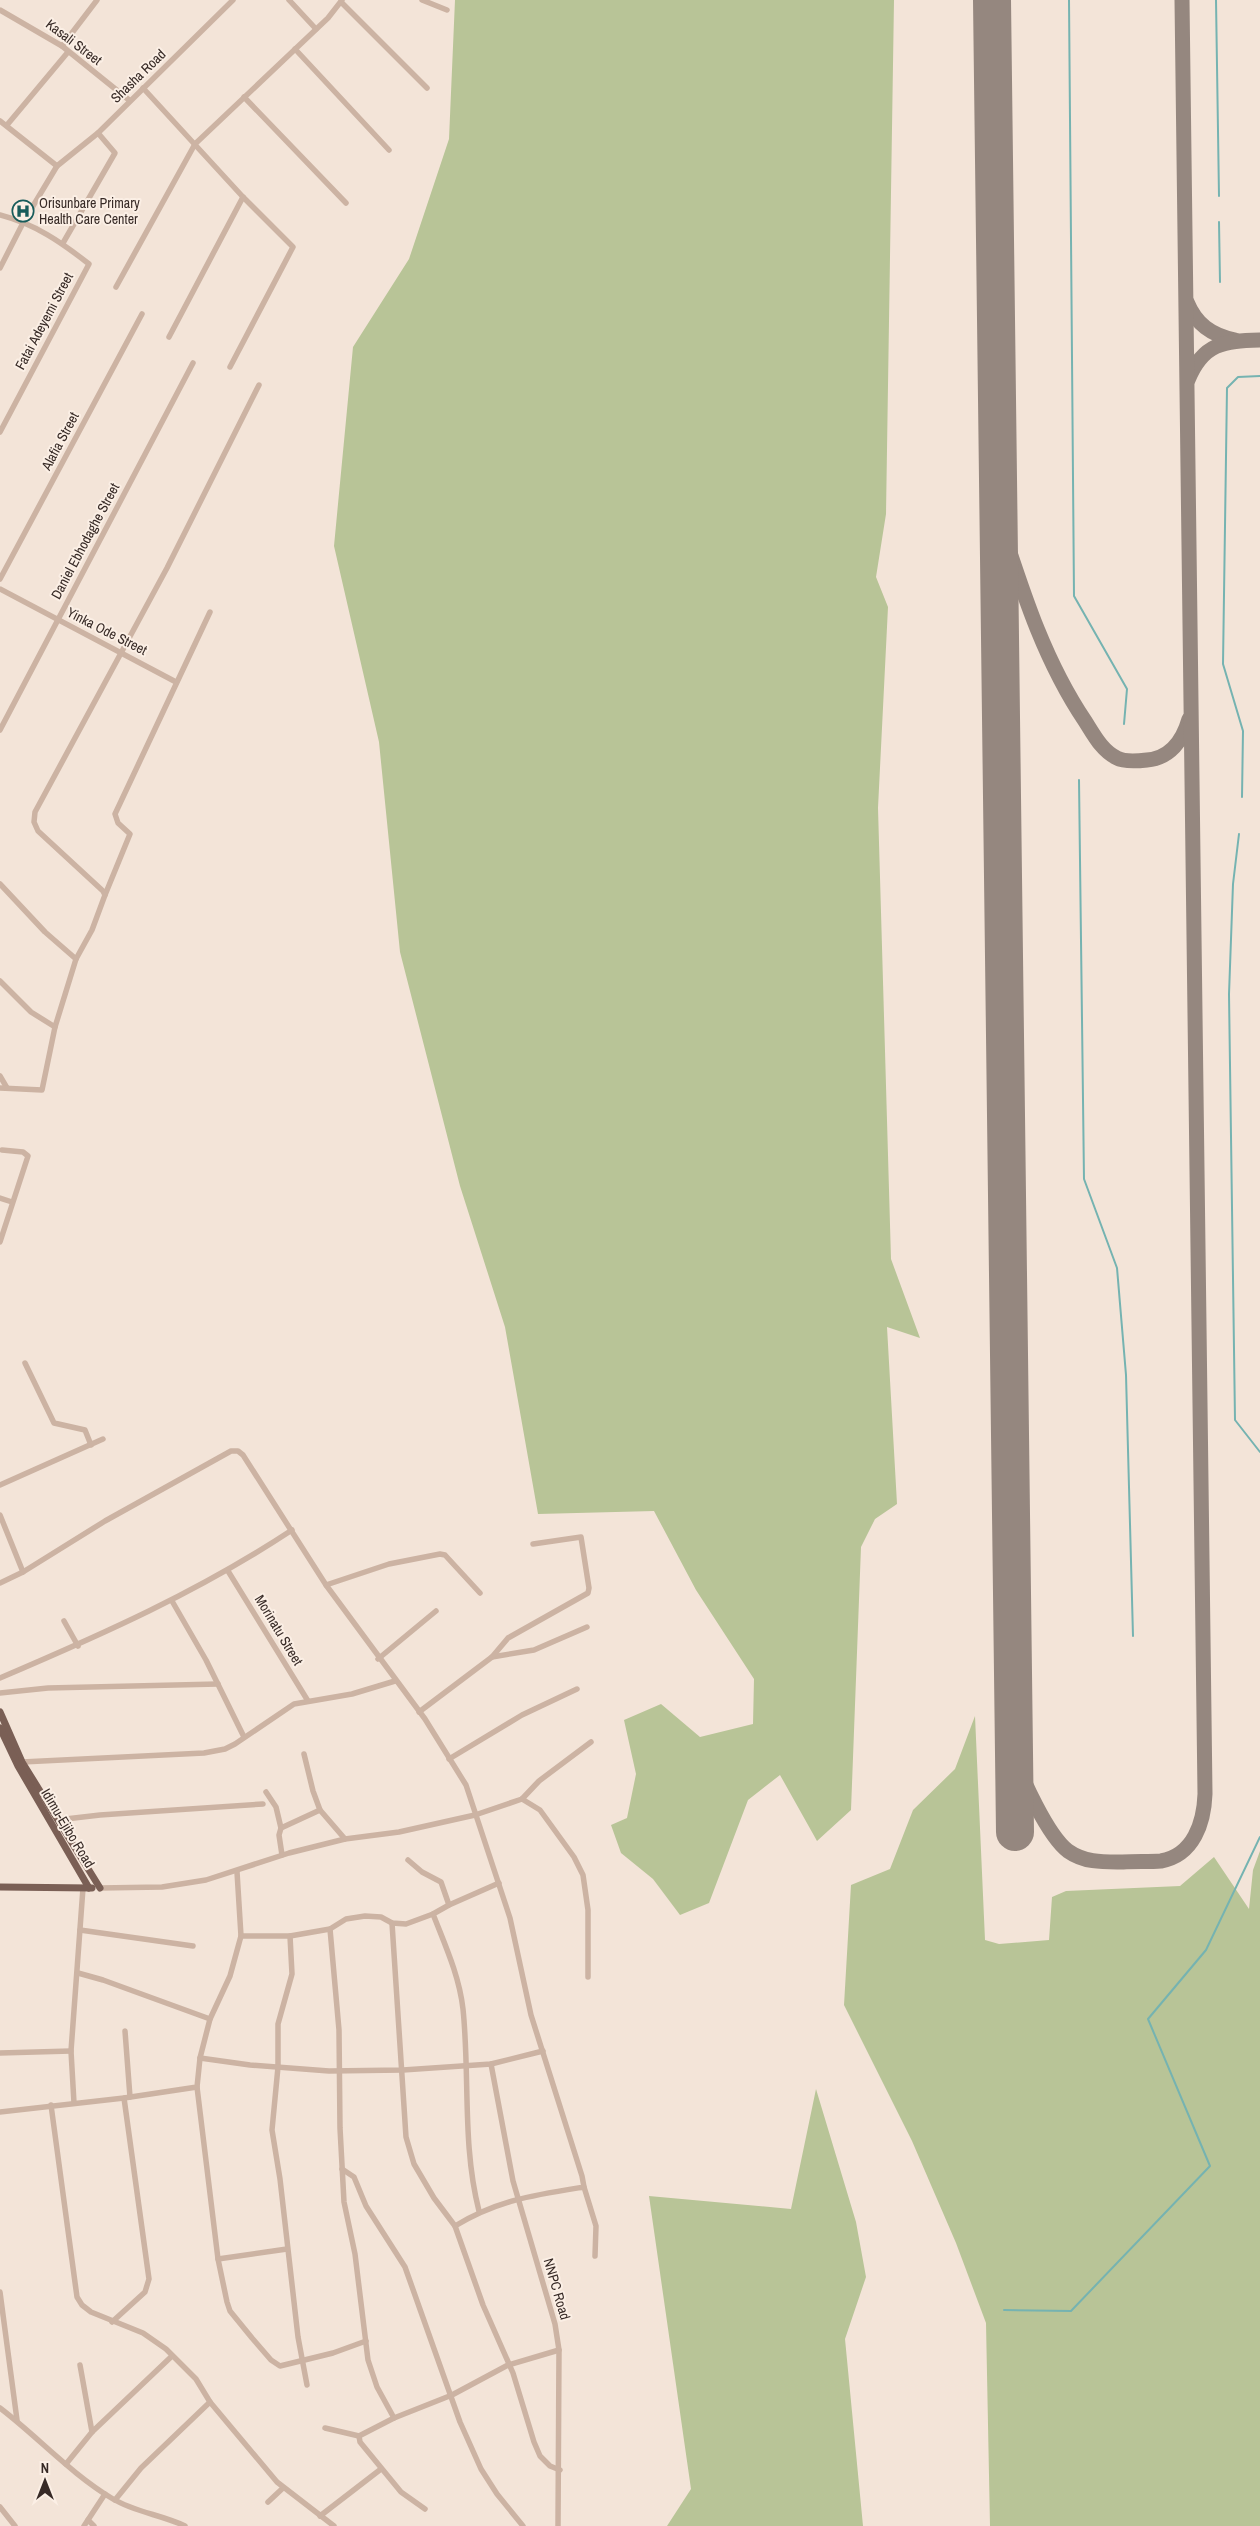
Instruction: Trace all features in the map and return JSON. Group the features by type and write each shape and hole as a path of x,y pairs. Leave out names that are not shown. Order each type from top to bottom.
{"main road":[{"name":"Idimu-Ejibo Road","path":"0,1712 27,1776 100,1888"},
{"name":"Idimu-Ejibo Road","path":"0,1728 86,1888 0,1887"},
{"path":"86,1888 100,1888"}],"street":[{"path":"62,46 97,0"},
{"name":"Shasha Road","path":"57,166 98,133 129,100 233,0"},
{"path":"289,0 316,29"},
{"path":"422,0 447,10"},
{"path":"116,287 195,144 328,18 341,1 427,88"},
{"name":"Kasali Street","path":"0,10 62,46 129,100"},
{"path":"295,48 389,150"},
{"path":"8,125 68,52"},
{"path":"143,88 242,197 293,247 230,367"},
{"path":"244,98 346,203"},
{"path":"0,121 8,125 57,166 24,221 0,268"},
{"path":"62,242 115,153 98,133"},
{"path":"169,337 242,197"},
{"name":"Fatai Adeyemi Street","path":"0,215 24,221 62,242 89,264 0,432"},
{"name":"Alafia Street","path":"0,580 142,314"},
{"name":"Daniel Ebhodaghe Street","path":"0,730 193,363"},
{"path":"105,895 103,891 38,831 34,822 35,812 167,568 259,385"},
{"name":"Yinka Ode Street","path":"0,589 176,682"},
{"path":"0,1088 42,1090 55,1027 76,959 92,930 130,834 118,823 115,814 159,724 176,682 210,612"},
{"path":"0,884 45,932 76,959"},
{"path":"0,981 31,1012 55,1027"},
{"path":"0,1076 7,1088"},
{"path":"0,1242 28,1156 23,1152 2,1150"},
{"path":"0,1198 12,1202"},
{"path":"25,1363 54,1423 85,1430 90,1444"},
{"path":"0,1485 103,1439"},
{"path":"0,1582 23,1572 105,1521 231,1451 238,1451 243,1456 326,1585 378,1659 419,1712 466,1785 510,1918 531,2014 596,2226 596,2256"},
{"path":"0,1515 23,1572"},
{"path":"0,1678 78,1646 172,1602 228,1571 292,1530"},
{"path":"419,1712 492,1657 508,1638 588,1593 589,1588 581,1537 533,1544"},
{"path":"326,1585 389,1564 440,1554 445,1555 480,1593"},
{"name":"Morinatu Street","path":"228,1571 308,1701"},
{"path":"172,1602 218,1684 244,1737"},
{"path":"378,1659 436,1611"},
{"path":"64,1621 78,1646"},
{"path":"492,1657 534,1650 587,1627"},
{"path":"22,1762 204,1753 225,1749 294,1704 352,1694 395,1681"},
{"path":"0,1693 48,1688 218,1684"},
{"path":"449,1759 522,1715 577,1688"},
{"path":"100,1888 162,1887 206,1880 237,1872 282,1855 344,1839 399,1832 475,1815 522,1799 539,1781 590,1742"},
{"path":"304,1754 313,1791 320,1810 344,1839"},
{"path":"266,1792 276,1807 281,1828 279,1835 282,1855"},
{"path":"522,1799 540,1810 574,1857 583,1875 588,1910 588,1977"},
{"path":"56,1820 100,1815 263,1804"},
{"path":"281,1828 320,1810"},
{"path":"408,1860 422,1872 441,1882 449,1904"},
{"path":"237,1872 242,1936 230,1976 210,2019 200,2058 197,2087 218,2259 227,2302 252,2338 275,2364 286,2366 333,2353 366,2341"},
{"path":"242,1936 290,1936 330,1929 346,1919 365,1916 381,1917 392,1923 406,1924 433,1914 449,1904 499,1883"},
{"path":"74,2103 71,2051 80,1930 86,1888"},
{"path":"433,1914 455,1969 463,2008 470,2166 479,2211"},
{"path":"392,1923 406,2137 409,2150 434,2198 455,2226 483,2305 513,2373 537,2449 550,2466 560,2470"},
{"path":"330,1929 339,2030 338,2071 344,2202 355,2254 372,2373 394,2418"},
{"path":"80,1930 193,1946"},
{"path":"290,1936 292,1974 278,2024 278,2067 272,2130 298,2337 308,2386"},
{"path":"78,1973 103,1980 210,2019"},
{"path":"112,2322 145,2292 149,2279 127,2098 125,2031"},
{"path":"0,2053 71,2051"},
{"path":"200,2058 278,2067 338,2071 403,2070 466,2068 492,2064 543,2051"},
{"name":"NNPC Road","path":"492,2064 517,2199 554,2324 559,2350 560,2470 558,2526"},
{"path":"0,2112 127,2098 197,2087"},
{"path":"51,2106 77,2297 82,2306 112,2322 142,2333 166,2348 196,2379 210,2402 283,2488 334,2526"},
{"path":"342,2169 354,2177 366,2206 405,2267 460,2422 481,2469 501,2500 523,2526"},
{"path":"455,2226 479,2211 517,2199 584,2187"},
{"path":"218,2259 287,2250"},
{"path":"0,2292 17,2420"},
{"path":"325,2428 359,2436 394,2418 452,2395 508,2365 559,2350"},
{"path":"66,2464 92,2432 172,2356"},
{"path":"80,2365 92,2432"},
{"path":"116,2500 141,2468 210,2402"},
{"path":"0,2408 17,2420 36,2440 105,2494 184,2526"},
{"path":"359,2436 360,2442 401,2492 425,2509"},
{"path":"320,2516 381,2469"},
{"path":"268,2502 283,2488"},
{"path":"84,2526 105,2494"},
{"path":"0,2506 15,2526"},
{"path":"88,2520 94,2526"}],"green space":[{"path":"455,0 894,0 886,514 876,577 888,607 878,808 891,1259 920,1338 887,1327 897,1504 875,1519 861,1547 851,1810 817,1841 780,1775 748,1800 709,1903 680,1915 653,1879 621,1853 611,1825 627,1818 636,1774 624,1720 661,1704 700,1737 753,1724 754,1679 696,1590 654,1511 538,1514 505,1327 460,1186 400,952 379,742 334,546 353,347 409,259 449,139"},
{"path":"975,1716 985,1940 999,1944 1049,1940 1052,1897 1066,1891 1180,1886 1214,1857 1249,1909 1253,1870 1260,1851 1260,2526 990,2526 986,2323 956,2243 912,2141 844,2005 851,1885 890,1869 913,1810 955,1769"},
{"path":"816,2089 856,2222 866,2277 845,2339 863,2526 667,2526 691,2489 649,2196 791,2209"}],"waterway":[{"path":"1069,0 1074,596 1127,689 1124,724"},
{"path":"1216,0 1219,196"},
{"path":"1219,222 1220,282"},
{"path":"1242,797 1243,731 1223,664 1227,388 1238,377 1260,376"},
{"path":"1079,780 1084,1179 1117,1268 1126,1375 1133,1636"},
{"path":"1239,834 1233,884 1229,994 1235,1420 1260,1452"},
{"path":"1004,2310 1071,2311 1210,2166 1148,2019 1206,1950 1260,1837"}],"taxiway":[{"path":"1012,1752 1044,1820 1060,1843 1074,1855 1095,1861 1109,1862 1161,1861 1172,1858 1182,1852 1195,1836 1202,1815 1205,1794 1182,0"},
{"path":"1187,302 1195,317 1205,327 1212,332 1235,340"},
{"path":"1188,380 1201,358 1216,346 1236,341 1260,340"},
{"path":"997,513 1024,594 1056,672 1103,747 1112,755 1123,760 1140,761 1155,759 1169,752 1174,747 1183,734 1189,719"}],"runway":[{"path":"992,0 1015,1832"}],"place":[{"name":"Orisunbare Primary Health Care Center","path":"23,211"}]}
